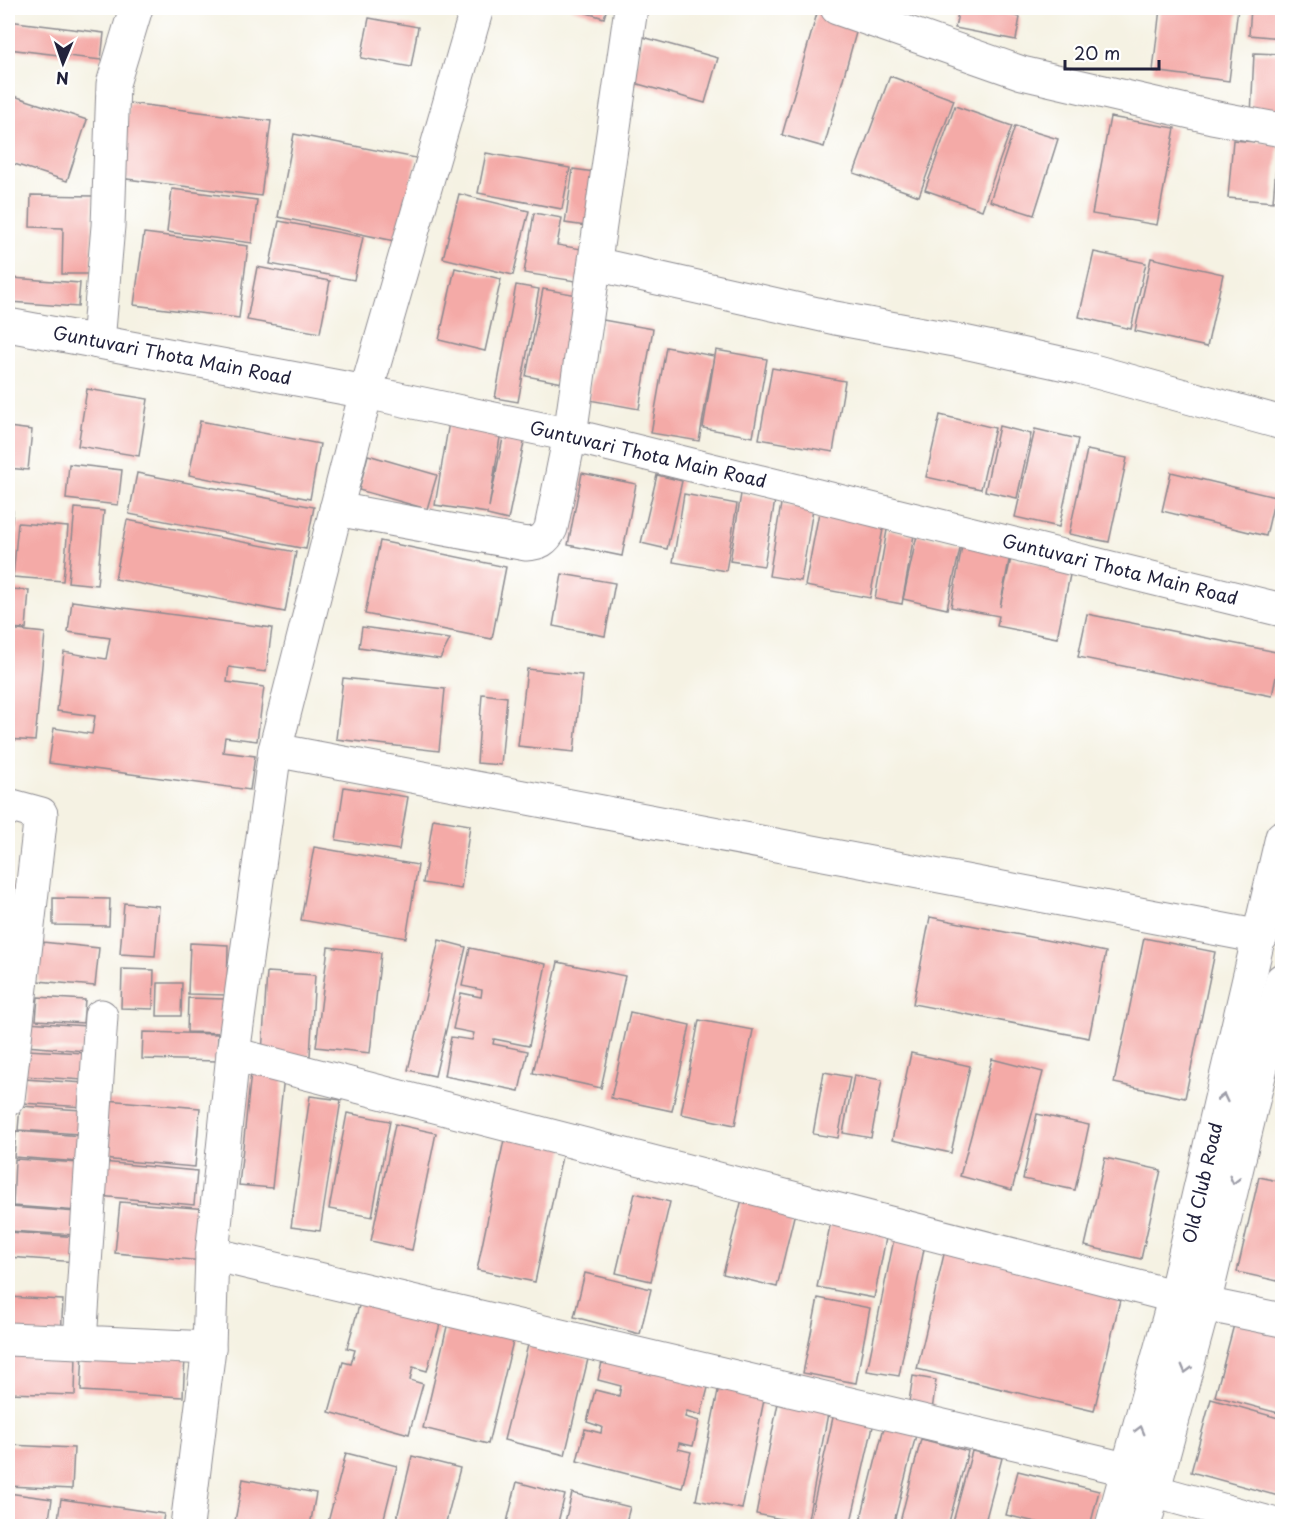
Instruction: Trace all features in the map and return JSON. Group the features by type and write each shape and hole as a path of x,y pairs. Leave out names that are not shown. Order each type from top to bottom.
{"street":[{"path":"98,342 108,226 113,84 136,8"},
{"path":"187,1527 209,1348 212,1254 233,1054 275,750 366,392 477,8"},
{"path":"336,510 526,544 539,543 547,537 552,528 570,435 631,8"},
{"path":"837,8 1022,73 1212,117 1282,130"},
{"path":"595,264 835,318 955,340 1079,367 1282,423"},
{"name":"Guntuvari Thota Main Road","path":"8,325 366,392 570,435 1282,610"},
{"path":"275,750 1261,937"},
{"path":"8,805 41,813 8,1099"},
{"name":"Old Club Road","path":"1190,1300 1282,837"},
{"name":"Old Club Road","path":"1112,1527 1141,1480 1282,980"},
{"path":"80,1342 101,1016"},
{"path":"233,1054 1190,1300 1282,1320"},
{"path":"212,1254 1141,1480 1280,1527"},
{"path":"8,1339 209,1348"},
{"name":"Old Club Road","path":"1141,1480 1144,1527"}],"building":[{"path":"570,8 607,8 604,18"},
{"path":"959,8 1007,8 1006,14 1020,17 1016,40 955,28"},
{"path":"1160,8 1238,8 1229,81 1153,71"},
{"path":"1251,8 1282,8 1282,38 1249,35"},
{"path":"818,10 859,22 824,147 782,135"},
{"path":"369,18 418,27 411,67 361,58"},
{"path":"8,21 104,33 101,60 8,49"},
{"path":"643,37 718,58 705,103 631,82"},
{"path":"1254,53 1282,54 1282,117 1251,116"},
{"path":"890,76 954,100 919,196 854,173"},
{"path":"8,94 87,120 67,181 8,162"},
{"path":"129,103 271,121 261,196 119,178"},
{"path":"955,106 1012,126 982,210 925,190"},
{"path":"1110,117 1175,128 1157,225 1092,214"},
{"path":"1015,126 1058,139 1034,215 990,201"},
{"path":"294,134 416,158 400,242 278,217"},
{"path":"1233,140 1278,144 1273,202 1228,198"},
{"path":"486,153 570,168 562,209 478,193"},
{"path":"573,169 601,173 593,227 565,223"},
{"path":"172,189 257,200 252,243 167,232"},
{"path":"459,194 529,211 513,275 443,258"},
{"path":"31,195 93,196 91,274 62,274 63,228 30,227"},
{"path":"534,213 562,218 557,245 594,251 588,283 524,273"},
{"path":"279,221 363,237 354,280 270,264"},
{"path":"144,233 248,246 239,318 134,305"},
{"path":"1094,252 1146,263 1131,329 1079,317"},
{"path":"1151,258 1223,274 1207,347 1135,331"},
{"path":"257,267 330,281 320,333 247,320"},
{"path":"455,268 501,279 485,351 439,340"},
{"path":"12,278 80,283 78,307 10,302"},
{"path":"516,285 539,289 518,402 495,398"},
{"path":"543,289 584,296 568,384 526,376"},
{"path":"603,320 653,329 639,409 589,400"},
{"path":"666,347 714,356 699,441 651,433"},
{"path":"716,350 767,359 753,437 703,428"},
{"path":"772,368 845,381 833,452 759,439"},
{"path":"87,389 148,399 139,456 78,446"},
{"path":"940,415 995,428 981,489 926,477"},
{"path":"200,421 320,444 310,499 189,475"},
{"path":"449,422 501,431 489,507 505,428 526,433 508,520 487,515 487,513 435,505"},
{"path":"999,426 1031,434 1017,498 985,491"},
{"path":"8,427 32,430 28,470 8,468"},
{"path":"1035,429 1078,439 1059,527 1015,517"},
{"path":"1087,450 1127,458 1109,542 1069,534"},
{"path":"368,455 437,475 427,509 359,490"},
{"path":"69,464 122,470 118,505 66,499"},
{"path":"1171,472 1275,497 1266,536 1162,511"},
{"path":"137,473 314,507 306,549 129,514"},
{"path":"582,473 636,484 622,556 568,545"},
{"path":"657,475 682,481 667,549 641,543"},
{"path":"684,494 737,504 726,571 673,562"},
{"path":"741,494 775,500 764,566 730,561"},
{"path":"781,504 813,509 801,581 769,576"},
{"path":"75,508 104,511 97,585 68,582"},
{"path":"8,511 13,511 9,546 8,546"},
{"path":"819,512 884,524 870,598 805,586"},
{"path":"127,520 296,552 285,612 115,579"},
{"path":"18,523 68,527 63,581 13,577"},
{"path":"887,530 914,535 902,604 875,599"},
{"path":"917,535 961,544 947,609 903,599"},
{"path":"380,541 506,567 492,639 365,614"},
{"path":"963,541 1011,550 1000,607 1011,558 1071,570 1057,638 997,626 999,616 951,607"},
{"path":"562,574 615,583 605,636 553,626"},
{"path":"8,589 29,590 26,629 8,628"},
{"path":"72,601 272,628 266,672 229,667 227,682 264,687 257,741 225,737 223,752 255,756 250,790 49,763 54,728 92,734 95,716 57,711 64,652 106,659 110,638 68,632"},
{"path":"1087,614 1281,653 1272,696 1078,657"},
{"path":"362,627 450,639 440,659 359,647"},
{"path":"8,629 45,633 35,741 8,739"},
{"path":"527,669 582,675 574,752 518,746"},
{"path":"343,678 445,689 439,751 336,739"},
{"path":"482,694 507,697 501,765 477,763"},
{"path":"344,787 408,797 399,850 336,840"},
{"path":"433,819 470,825 461,889 423,883"},
{"path":"314,847 418,865 406,938 301,920"},
{"path":"8,885 13,886 9,920 8,920"},
{"path":"53,898 110,899 109,926 53,925"},
{"path":"124,903 159,906 155,956 120,954"},
{"path":"930,917 1106,952 1089,1038 913,1004"},
{"path":"1144,938 1215,952 1185,1098 1114,1083"},
{"path":"439,940 466,947 435,1076 408,1070"},
{"path":"42,942 99,948 95,986 38,981"},
{"path":"190,943 228,945 227,995 188,994"},
{"path":"328,947 381,953 370,1053 316,1047"},
{"path":"470,948 546,964 529,1046 494,1039 493,1044 528,1051 519,1091 444,1076 451,1037 472,1040 474,1033 453,1029 461,993 481,997 482,990 462,986"},
{"path":"558,962 625,976 601,1088 533,1073"},
{"path":"122,969 154,970 153,1009 121,1008"},
{"path":"267,972 315,975 310,1056 262,1054"},
{"path":"158,983 182,983 181,1016 157,1016"},
{"path":"38,997 85,1000 83,1023 36,1020"},
{"path":"188,998 225,999 224,1033 187,1032"},
{"path":"630,1012 690,1025 672,1111 611,1098"},
{"path":"699,1020 753,1030 735,1125 681,1114"},
{"path":"27,1022 87,1026 85,1051 26,1046"},
{"path":"143,1032 218,1034 217,1061 142,1059"},
{"path":"26,1050 85,1053 83,1080 24,1076"},
{"path":"911,1053 970,1066 951,1153 892,1140"},
{"path":"992,1059 1043,1072 1012,1190 960,1176"},
{"path":"251,1072 284,1076 272,1188 239,1185"},
{"path":"824,1072 850,1077 838,1138 813,1134"},
{"path":"854,1075 882,1080 871,1138 843,1133"},
{"path":"24,1079 85,1083 84,1107 22,1103"},
{"path":"310,1096 341,1100 320,1231 291,1227"},
{"path":"106,1100 200,1108 195,1167 101,1159"},
{"path":"20,1106 82,1110 80,1134 18,1130"},
{"path":"347,1113 390,1121 372,1217 329,1209"},
{"path":"1037,1114 1089,1125 1075,1190 1023,1179"},
{"path":"395,1124 436,1133 412,1250 371,1241"},
{"path":"16,1131 82,1136 80,1162 14,1157"},
{"path":"505,1135 564,1147 535,1282 477,1270"},
{"path":"1105,1158 1161,1170 1141,1259 1085,1246"},
{"path":"15,1159 81,1163 79,1211 13,1206"},
{"path":"102,1162 197,1171 194,1205 99,1196"},
{"path":"1259,1177 1282,1182 1282,1282 1237,1272"},
{"path":"635,1193 670,1202 651,1281 616,1273"},
{"path":"742,1199 795,1212 777,1287 723,1274"},
{"path":"120,1202 208,1209 204,1261 115,1253"},
{"path":"10,1207 77,1212 76,1235 8,1231"},
{"path":"831,1221 887,1233 874,1298 817,1287"},
{"path":"9,1232 79,1237 77,1262 8,1257"},
{"path":"894,1239 925,1244 899,1376 867,1371"},
{"path":"945,1250 1122,1291 1094,1411 917,1369"},
{"path":"585,1273 651,1289 640,1334 574,1317"},
{"path":"8,1297 63,1300 61,1336 8,1333"},
{"path":"818,1298 870,1308 856,1383 803,1373"},
{"path":"361,1299 441,1321 427,1371 413,1367 410,1380 423,1384 409,1434 329,1412 343,1362 351,1364 355,1350 347,1348"},
{"path":"449,1318 515,1333 488,1444 423,1428"},
{"path":"1235,1321 1282,1334 1282,1414 1215,1396"},
{"path":"528,1345 588,1359 565,1455 504,1440"},
{"path":"83,1351 185,1357 183,1397 81,1391"},
{"path":"8,1352 76,1354 75,1395 8,1393"},
{"path":"604,1353 710,1380 701,1415 687,1411 685,1417 699,1421 693,1446 679,1443 678,1449 691,1452 682,1488 577,1461 585,1429 601,1433 602,1427 587,1422 595,1390 619,1396 621,1386 598,1380"},
{"path":"913,1376 936,1380 932,1411 908,1408"},
{"path":"719,1386 765,1395 742,1509 696,1500"},
{"path":"780,1393 830,1403 807,1524 756,1514"},
{"path":"1211,1399 1282,1419 1282,1497 1191,1472"},
{"path":"834,1413 874,1422 850,1526 809,1524"},
{"path":"885,1423 917,1431 893,1526 859,1526"},
{"path":"921,1439 968,1451 948,1526 899,1526"},
{"path":"9,1445 74,1448 72,1489 8,1486"},
{"path":"972,1451 1002,1458 984,1526 952,1526"},
{"path":"346,1453 397,1466 382,1526 327,1526"},
{"path":"412,1456 460,1468 445,1526 395,1526"},
{"path":"1018,1471 1099,1491 1090,1526 1053,1526 1006,1515"},
{"path":"243,1479 316,1493 310,1526 234,1526"},
{"path":"517,1482 565,1495 557,1526 506,1526"},
{"path":"8,1493 52,1499 48,1526 8,1526"},
{"path":"572,1493 630,1507 625,1526 564,1526"},
{"path":"61,1499 164,1514 162,1526 57,1526"}]}
